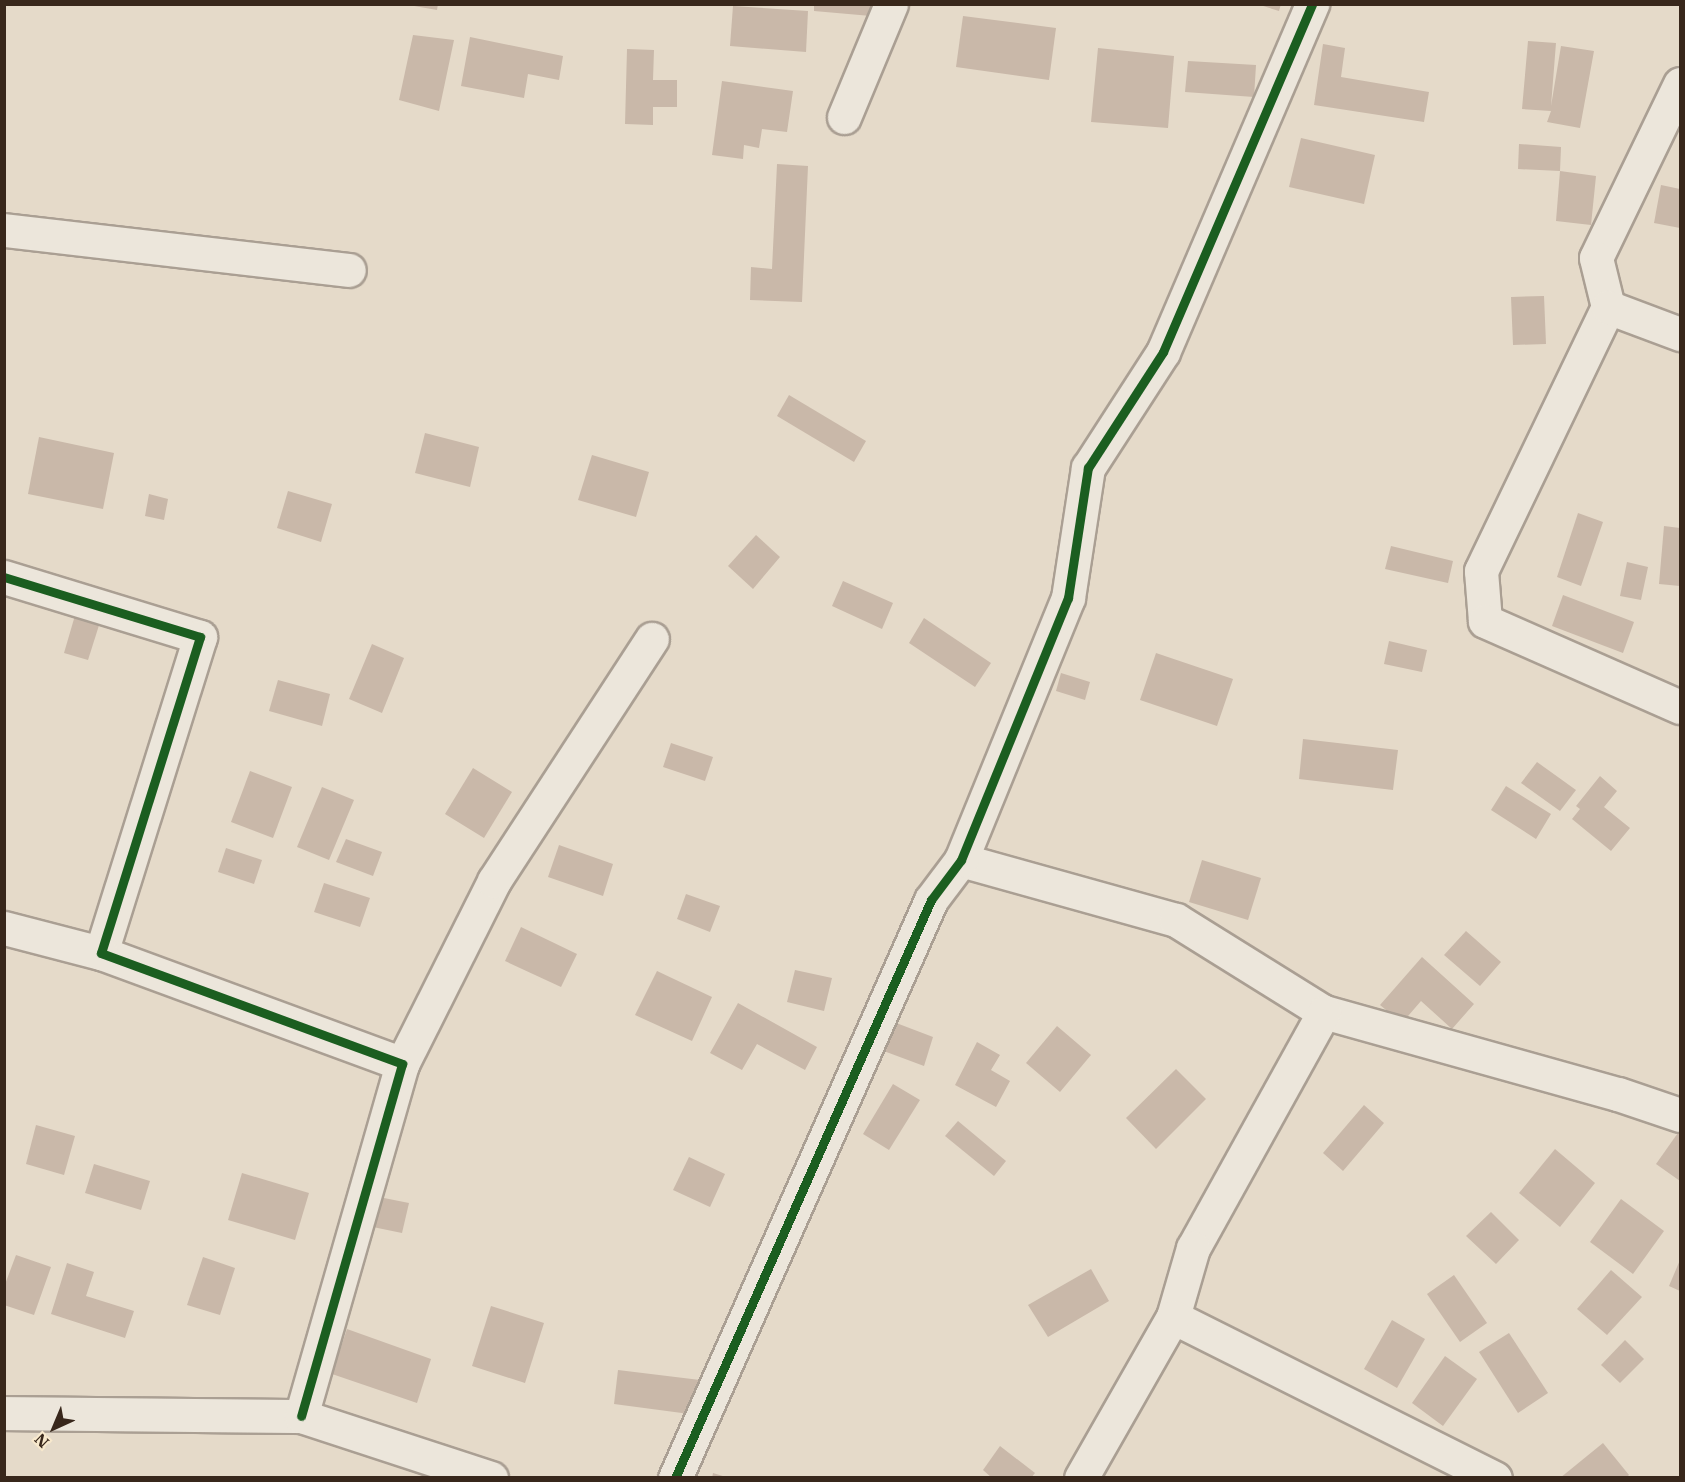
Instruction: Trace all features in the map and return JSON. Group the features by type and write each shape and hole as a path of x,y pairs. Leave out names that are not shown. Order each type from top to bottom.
{"street":[{"path":"844,117 891,4"},
{"path":"675,1478 931,900 962,860 1068,598 1088,468 1163,352 1312,4"},
{"path":"1680,84 1596,258 1608,307 1481,571 1485,621 1680,707"},
{"path":"4,230 349,270"},
{"path":"1608,307 1680,334"},
{"path":"4,577 200,637 101,953"},
{"path":"301,1416 402,1065 494,881 651,639"},
{"path":"962,860 1176,920 1324,1012 1618,1094 1680,1115"},
{"path":"4,928 101,953 402,1065"},
{"path":"1081,1478 1173,1317 1193,1248 1324,1012"},
{"path":"1173,1317 1495,1478"},
{"path":"4,1413 301,1416 492,1478"}],"building":[{"path":"403,4 438,4 437,10"},
{"path":"814,4 872,4 871,16 814,11"},
{"path":"1257,4 1281,4 1279,11"},
{"path":"733,6 808,11 806,52 730,46"},
{"path":"963,16 1056,28 1049,80 956,67"},
{"path":"413,35 454,40 439,111 399,100"},
{"path":"470,37 563,56 559,80 528,74 524,98 461,86"},
{"path":"1528,41 1556,43 1551,106 1561,46 1594,51 1580,128 1547,122 1551,111 1522,109"},
{"path":"1323,44 1345,48 1341,77 1429,92 1424,122 1314,105"},
{"path":"1098,48 1174,56 1168,128 1091,122"},
{"path":"627,49 654,50 653,80 677,80 677,107 653,107 653,125 625,124"},
{"path":"1188,61 1256,65 1254,97 1185,92"},
{"path":"722,81 793,91 787,132 762,129 759,148 744,145 743,159 712,155"},
{"path":"1301,138 1375,155 1364,204 1289,187"},
{"path":"1519,144 1561,147 1560,171 1518,169"},
{"path":"777,164 808,166 802,302 750,300 751,267 772,269"},
{"path":"1560,171 1596,176 1591,225 1556,221"},
{"path":"1661,185 1680,189 1680,228 1654,223"},
{"path":"1544,296 1546,344 1513,345 1511,297"},
{"path":"789,395 866,441 854,462 777,416"},
{"path":"425,433 479,447 470,487 415,473"},
{"path":"39,437 114,453 103,509 28,494"},
{"path":"592,455 649,472 636,517 578,500"},
{"path":"288,491 332,504 321,542 277,528"},
{"path":"149,494 168,499 164,520 145,516"},
{"path":"1578,513 1603,522 1581,586 1557,577"},
{"path":"1664,526 1680,528 1680,586 1659,584"},
{"path":"756,535 780,557 753,589 728,566"},
{"path":"1391,546 1453,561 1448,583 1385,569"},
{"path":"1627,562 1648,567 1641,600 1620,596"},
{"path":"843,581 893,603 882,629 832,606"},
{"path":"1563,595 1634,622 1623,653 1552,626"},
{"path":"76,612 101,619 88,660 64,653"},
{"path":"924,618 991,663 975,687 909,643"},
{"path":"1389,641 1427,650 1422,672 1384,664"},
{"path":"372,644 404,658 382,713 349,699"},
{"path":"1156,653 1233,679 1217,726 1140,700"},
{"path":"1061,673 1090,682 1085,700 1056,691"},
{"path":"278,680 330,694 322,726 269,711"},
{"path":"1303,739 1398,750 1393,790 1299,779"},
{"path":"671,743 713,757 705,781 663,767"},
{"path":"1537,762 1576,790 1560,811 1521,783"},
{"path":"473,768 512,792 484,838 445,814"},
{"path":"250,771 292,787 273,838 231,822"},
{"path":"1600,776 1617,791 1604,807 1630,828 1611,851 1572,819 1580,809 1576,806"},
{"path":"1506,786 1551,814 1536,839 1491,810"},
{"path":"322,787 354,800 329,860 297,847"},
{"path":"346,839 382,852 373,876 336,862"},
{"path":"559,845 613,864 603,896 548,877"},
{"path":"226,848 262,860 254,884 218,872"},
{"path":"1202,860 1261,878 1248,920 1189,902"},
{"path":"324,883 370,898 360,927 314,912"},
{"path":"686,894 720,906 710,932 677,919"},
{"path":"521,927 577,954 561,987 505,961"},
{"path":"1466,931 1501,962 1480,986 1444,955"},
{"path":"1422,957 1474,1004 1452,1029 1421,1001 1402,1023 1380,1005"},
{"path":"795,970 832,978 824,1011 787,1002"},
{"path":"657,971 712,997 692,1041 635,1015"},
{"path":"738,1003 817,1047 805,1070 757,1044 742,1070 710,1053"},
{"path":"891,1021 933,1037 924,1066 881,1050"},
{"path":"1057,1026 1091,1055 1060,1092 1026,1063"},
{"path":"977,1042 1000,1055 991,1070 1010,1081 996,1107 955,1085"},
{"path":"1176,1069 1206,1099 1156,1149 1126,1118"},
{"path":"893,1084 920,1100 889,1150 863,1134"},
{"path":"1364,1105 1384,1123 1343,1171 1323,1153"},
{"path":"958,1121 1006,1161 994,1176 945,1136"},
{"path":"36,1125 75,1136 64,1175 26,1164"},
{"path":"1680,1130 1680,1181 1656,1164"},
{"path":"1555,1149 1595,1183 1560,1227 1519,1193"},
{"path":"689,1157 725,1174 710,1207 673,1190"},
{"path":"94,1164 150,1181 141,1210 85,1193"},
{"path":"242,1173 309,1193 295,1240 228,1220"},
{"path":"374,1196 409,1203 402,1233 368,1226"},
{"path":"1621,1199 1664,1231 1633,1274 1590,1242"},
{"path":"1491,1212 1519,1240 1496,1264 1466,1236"},
{"path":"16,1255 51,1267 34,1315 4,1305 4,1287"},
{"path":"203,1257 235,1268 220,1315 187,1305"},
{"path":"1680,1260 1680,1291 1669,1286"},
{"path":"67,1263 94,1272 86,1296 134,1311 125,1338 51,1314"},
{"path":"1091,1269 1109,1301 1048,1337 1028,1305"},
{"path":"1611,1270 1642,1297 1607,1335 1577,1309"},
{"path":"1454,1275 1487,1323 1460,1342 1427,1294"},
{"path":"491,1306 544,1323 525,1383 472,1366"},
{"path":"1392,1320 1425,1339 1397,1388 1364,1369"},
{"path":"347,1329 431,1359 417,1403 332,1374"},
{"path":"1509,1333 1548,1393 1518,1413 1479,1352"},
{"path":"1625,1340 1644,1359 1620,1383 1601,1365"},
{"path":"1445,1356 1477,1379 1443,1426 1412,1403"},
{"path":"618,1370 700,1380 697,1415 614,1404"},
{"path":"1603,1443 1629,1475 1626,1478 1560,1478"},
{"path":"1000,1446 1035,1473 1031,1478 992,1478 983,1470"},
{"path":"713,1473 726,1477 726,1478 712,1478"}],"cycle path":[{"path":"675,1478 931,900 961,860 1068,598 1088,468 1163,352 1312,4"},
{"path":"4,577 200,637 101,953 402,1064 301,1416"}]}
